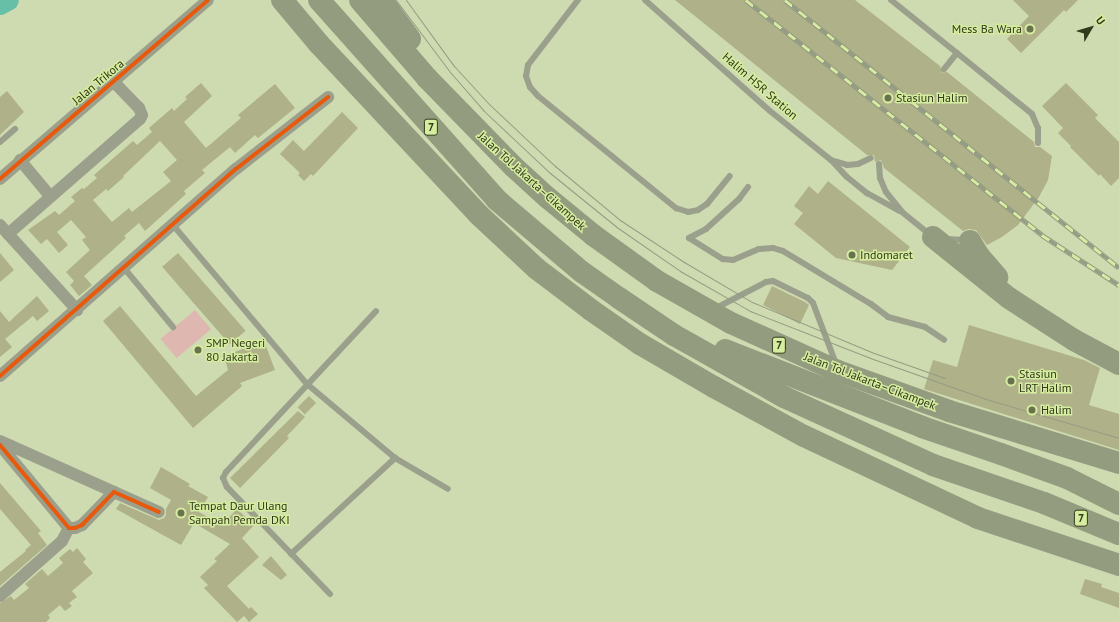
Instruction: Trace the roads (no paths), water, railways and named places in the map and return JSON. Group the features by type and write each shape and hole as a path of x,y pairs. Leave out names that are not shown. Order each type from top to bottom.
{"highway":[{"path":"282,0 319,44 479,215 537,268 591,310 622,331 714,387 804,436 978,518 1119,564"},
{"name":"Jalan Tol Jakarta–Cikampek","path":"320,0 497,200 582,272 658,322 674,335 784,397 934,465 1044,503 1119,534"},
{"name":"Jalan Tol Jakarta–Cikampek","path":"360,0 427,78 485,139 548,198 593,236 657,281 709,312 838,371 949,411 1119,463"},
{"path":"382,0 485,139"},
{"path":"933,237 1004,295 1074,340 1119,364"},
{"path":"971,240 986,266 1001,282 1074,327 1119,351"},
{"name":"Jalan Tol Jakarta–Cikampek","path":"658,322 677,328 743,357 922,427 1067,478 1119,504"}],"street":[{"name":"Jalan Trikora","path":"0,179 20,160 114,82 208,0"},
{"path":"77,310 4,230 50,196 142,117 139,108 114,82"},
{"path":"0,376 236,169 328,97"},
{"path":"20,160 50,196"},
{"path":"0,442 159,512"},
{"path":"0,445 68,528"},
{"path":"68,528 75,528 82,525 114,492"},
{"path":"0,596 62,541 68,528"}],"lane":[{"path":"578,0 528,65 526,76 530,87 538,96 676,208 688,212 698,210 707,204 730,176"},
{"name":"Halim HSR Station","path":"645,0 770,111 831,160 847,165 858,164 871,158"},
{"path":"891,0 1029,111 1038,128 1038,144"},
{"path":"944,70 957,53"},
{"path":"0,142 15,129"},
{"path":"831,160 841,172 867,193 888,206 902,212"},
{"path":"879,164 882,184 902,212 933,237 971,240"},
{"path":"748,187 739,199 706,229 689,238 723,259 733,260 759,249 773,248 783,251 871,304 888,317 925,326 944,340"},
{"path":"173,225 308,384 395,458 448,489"},
{"path":"124,268 173,327"},
{"path":"709,312 766,282 773,281 808,298 813,303 838,371"},
{"path":"330,594 227,487 223,478 226,472 376,311"},
{"path":"291,554 395,458"}],"waterway":[{"path":"0,5 9,0"}],"tram line":[{"path":"396,0 450,72 484,111 550,173 618,228 680,271 750,311 873,359 989,400 1119,438"},
{"path":"406,0 454,66 489,104 555,166 620,220 684,262 752,302 874,353 945,378"}],"railway":[{"path":"746,0 1042,235 1119,285"},
{"path":"785,0 1119,268"}],"place":[{"name":"Mess Ba Wara","path":"1030,29"},
{"name":"Stasiun Halim","path":"888,98"},
{"name":"Indomaret","path":"852,255"},
{"name":"SMP Negeri 80 Jakarta","path":"198,350"},
{"name":"Stasiun LRT Halim","path":"1011,381"},
{"name":"Halim","path":"1032,410"},
{"name":"Tempat Daur Ulang Sampah Pemda DKI","path":"181,513"}]}
